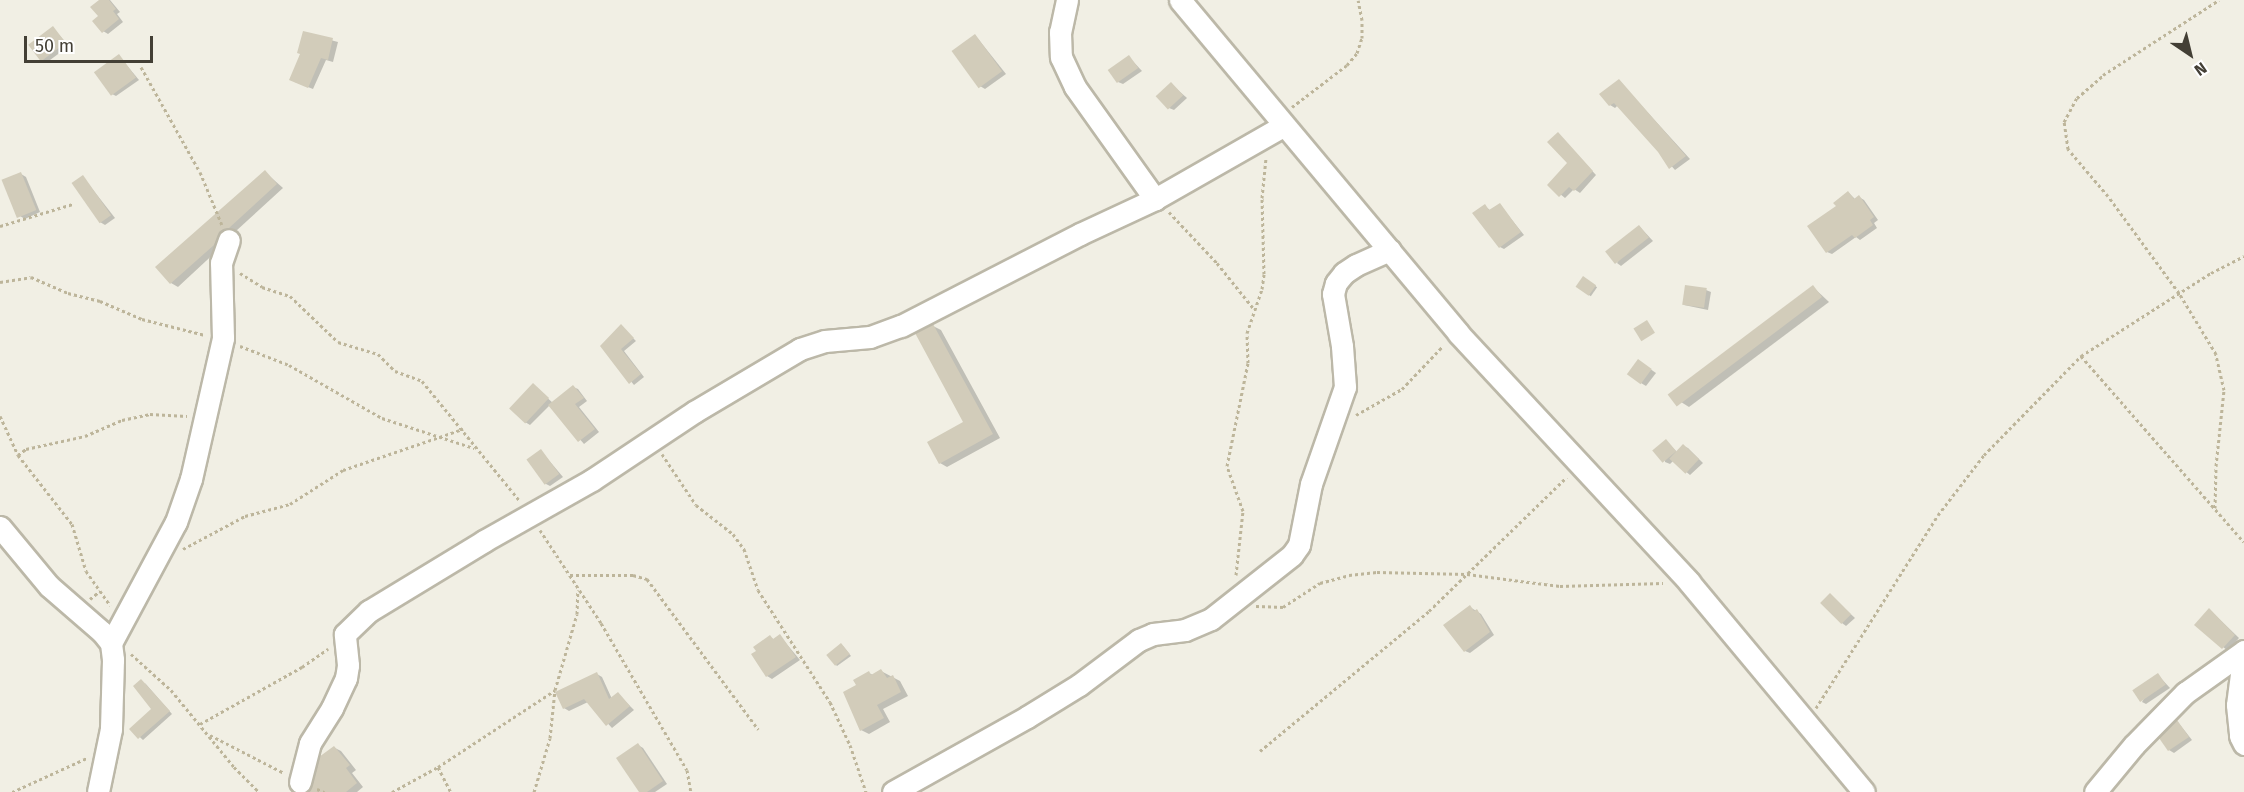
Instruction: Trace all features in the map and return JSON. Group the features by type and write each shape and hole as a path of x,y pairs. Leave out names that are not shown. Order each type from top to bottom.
{"street":[{"path":"1067,0 1060,32 1061,57 1075,87 1155,199"},
{"path":"1180,0 1458,333 1689,582 1864,792"},
{"path":"300,783 310,743 332,708 346,678 348,665 345,634 363,616 397,593 429,577 592,480 694,412 800,349 825,341 870,337 901,326 1080,234 1155,199 1265,138 1279,121"},
{"path":"98,792 113,700 111,643 176,522 191,479 207,417 223,338 221,263 229,240"},
{"path":"893,792 1027,717 1079,685 1139,640 1153,634 1197,626 1211,619 1292,555 1299,545 1311,484 1345,387 1341,336 1333,294 1336,283 1350,269 1390,250"},
{"path":"0,527 49,586 102,632 111,643"},
{"path":"2244,651 2237,705 2240,736 2244,744"},
{"path":"2095,792 2134,745 2185,693 2244,651"}],"path":[{"path":"1279,121 1357,53 1362,29 1358,0"},
{"path":"2215,508 2216,466 2224,390 2216,354 2179,293 2108,196 2068,149 2064,122 2076,98 2103,75 2219,0"},
{"path":"141,67 200,172 229,240 232,259 238,272 262,286 290,296 338,342 378,354 395,371 422,381 463,429 476,449 530,515 579,588 687,770 691,780 691,792"},
{"path":"1265,138 1266,162 1262,198 1264,274 1247,333 1248,363 1227,466 1242,511 1233,601 1283,607 1320,583 1349,575 1377,572 1467,574 1560,586 1689,582"},
{"path":"1155,199 1197,241 1255,310"},
{"path":"0,226 73,204"},
{"path":"1808,722 1938,515 1984,455 2081,356 2179,293 2244,256"},
{"path":"0,282 15,278 31,278 68,293 100,301 142,319 223,338 289,365 382,418 403,427 476,449"},
{"path":"1330,429 1402,389 1419,373 1429,359 1458,333"},
{"path":"2081,356 2244,542"},
{"path":"18,455 26,449 85,436 122,420 150,414 207,417"},
{"path":"0,416 18,455 72,524 86,571 122,621"},
{"path":"175,554 245,516 290,504 343,470 463,429"},
{"path":"652,441 696,505 733,534 744,549 758,590 830,702 850,745 866,792"},
{"path":"1260,751 1429,611 1580,464"},
{"path":"570,575 633,575 646,579 758,729"},
{"path":"534,792 550,738 555,690 577,614 579,588"},
{"path":"200,724 302,667 345,634"},
{"path":"111,643 143,663 200,724 234,767 259,792"},
{"path":"392,792 438,767 555,690"},
{"path":"208,734 300,783 324,792"},
{"path":"12,792 84,759 106,752"},
{"path":"438,767 451,792"}],"building":[{"path":"99,0 109,0 116,9 113,11 119,19 102,33 92,21 98,16 90,7"},
{"path":"53,26 66,43 41,61 28,45"},
{"path":"303,31 333,38 328,60 321,58 308,88 289,80 300,54 297,53"},
{"path":"975,34 1002,71 979,88 952,51"},
{"path":"119,54 136,77 111,96 94,72"},
{"path":"1129,55 1138,68 1117,83 1108,70"},
{"path":"1619,79 1686,156 1669,169 1658,152 1614,103 1609,106 1599,94"},
{"path":"1171,82 1183,95 1168,109 1156,96"},
{"path":"1558,132 1593,171 1574,191 1569,187 1559,197 1547,185 1567,163 1547,142"},
{"path":"265,170 277,184 229,228 220,231 214,245 170,284 155,267"},
{"path":"21,172 36,210 17,218 2,180"},
{"path":"83,175 111,215 100,223 72,183"},
{"path":"1848,191 1854,199 1859,195 1874,217 1870,220 1873,225 1855,238 1852,235 1826,253 1807,226 1836,206 1833,203"},
{"path":"1500,203 1521,232 1499,248 1472,213 1485,204 1489,210"},
{"path":"1639,225 1649,238 1615,264 1605,251"},
{"path":"1583,276 1596,285 1589,296 1576,287"},
{"path":"1685,285 1707,288 1704,308 1682,305"},
{"path":"1813,285 1822,297 1677,407 1668,395"},
{"path":"1647,320 1655,333 1641,341 1633,328"},
{"path":"621,324 634,338 621,349 641,374 629,384 600,346"},
{"path":"933,324 993,434 939,464 927,442 963,422 915,333"},
{"path":"1638,359 1652,369 1641,384 1627,374"},
{"path":"533,383 549,398 525,424 509,409"},
{"path":"573,385 584,398 575,404 595,429 578,442 548,405"},
{"path":"1666,439 1676,451 1662,463 1652,451"},
{"path":"1683,444 1699,459 1685,474 1669,459"},
{"path":"541,449 559,474 545,485 526,460"},
{"path":"1830,593 1851,614 1841,624 1820,603"},
{"path":"1470,605 1474,611 1477,609 1490,632 1464,652 1443,625"},
{"path":"2209,608 2235,635 2222,649 2194,625"},
{"path":"780,634 796,657 766,677 751,654 756,651 753,647 770,635 773,639"},
{"path":"841,643 850,654 835,666 826,655"},
{"path":"881,669 887,678 893,675 901,692 877,705 884,718 860,731 843,692 856,685 853,680 869,671 871,675"},
{"path":"597,672 609,699 618,692 630,706 606,726 584,699 563,709 555,692"},
{"path":"2158,673 2166,685 2140,702 2132,690"},
{"path":"141,679 170,711 138,739 129,729 151,709 133,686"},
{"path":"2177,720 2189,737 2168,751 2159,738"},
{"path":"638,743 663,781 647,792 639,792 616,758"},
{"path":"334,746 350,765 346,768 357,783 346,792 307,792 312,785 319,757"}]}
